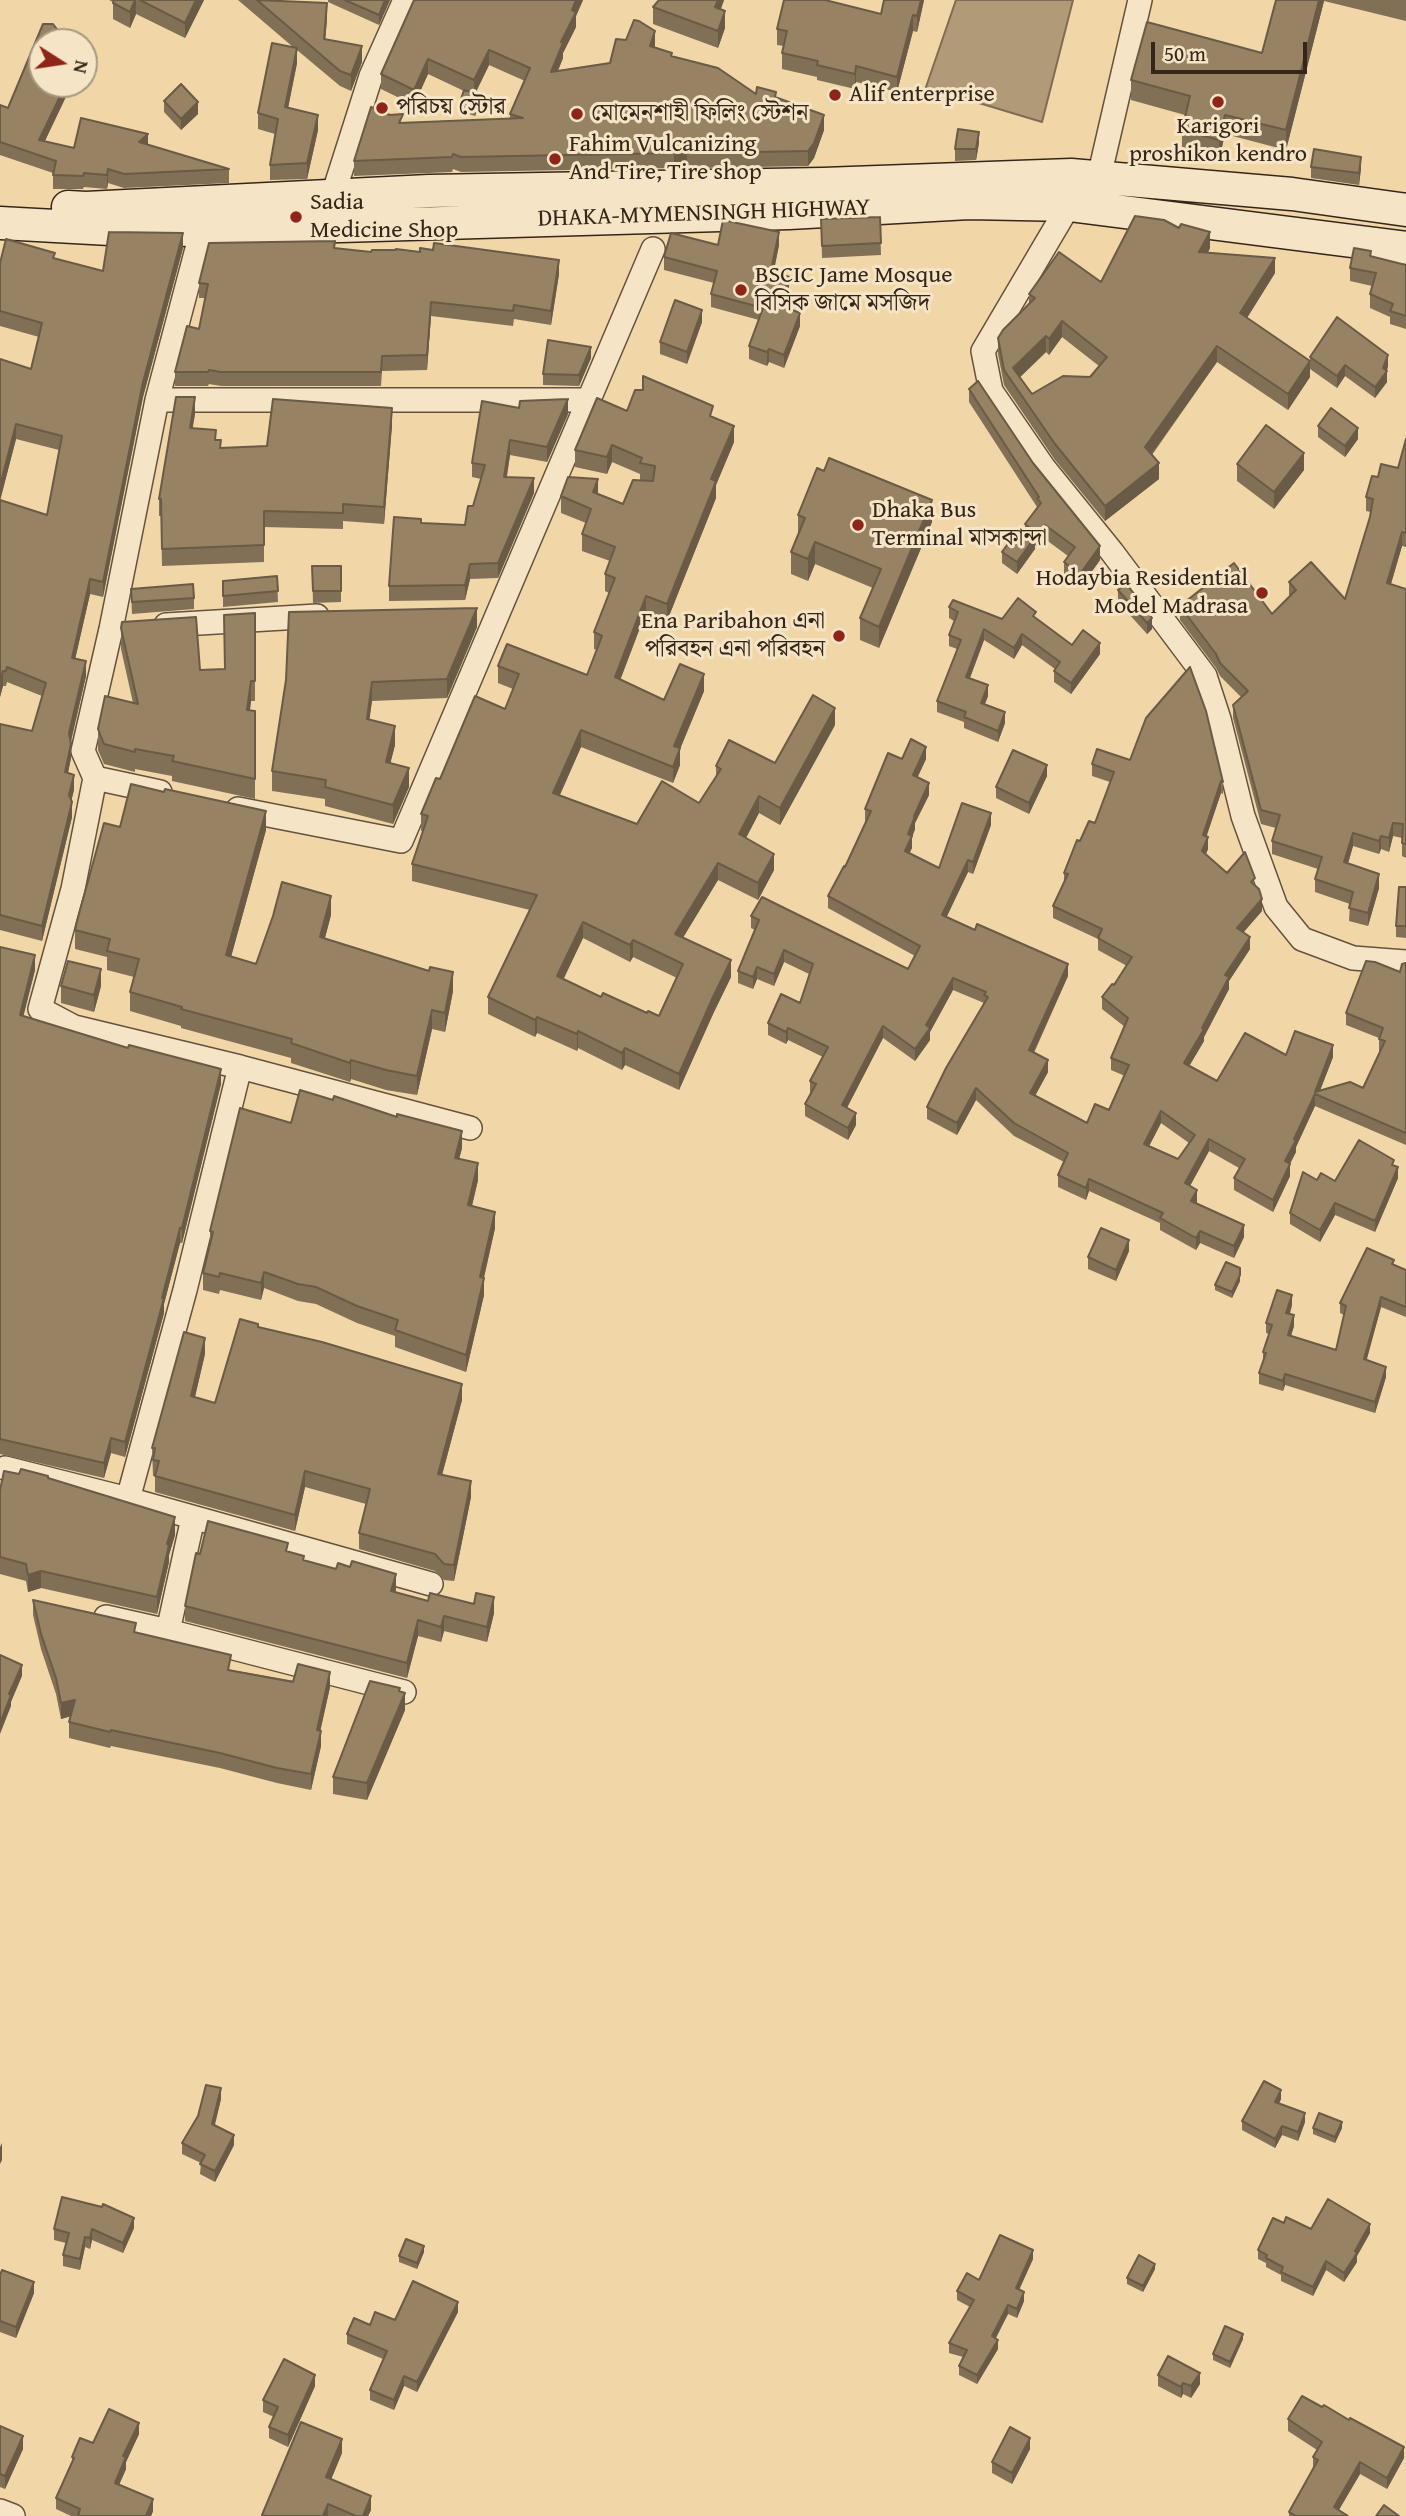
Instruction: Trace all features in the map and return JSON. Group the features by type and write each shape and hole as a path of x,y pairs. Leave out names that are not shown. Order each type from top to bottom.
{"main road":[{"name":"DHAKA-MYMENSINGH HIGHWAY","path":"0,202 86,208 429,191 823,184 1071,175 1292,194 1406,210"},
{"name":"DHAKA-MYMENSINGH HIGHWAY","path":"0,223 110,229 202,230 789,213 970,203 1069,205 1406,248"}],"street":[{"path":"333,195 370,76 405,0"},
{"path":"1100,177 1140,0"},
{"path":"1069,205 983,351 991,391 1044,468 1112,551 1205,676 1219,719 1243,816 1276,907 1303,939 1353,958 1406,961"},
{"path":"202,230 157,400 111,629 83,751 95,778 73,889 40,1009 74,1027 240,1067 470,1128"},
{"path":"214,804 294,822 401,841 653,249"},
{"path":"157,400 589,400"},
{"path":"470,613 498,613"},
{"path":"111,629 288,617 344,616"},
{"path":"95,778 188,798"},
{"path":"128,1499 185,1290 240,1067"},
{"path":"5,1468 128,1499 431,1584"},
{"path":"168,1631 193,1518"},
{"path":"90,1613 404,1692"},
{"path":"0,2511 13,2516"}],"shaded area":[{"path":"956,0 1073,0 1042,122 926,87"}],"building":[{"path":"114,0 135,0 130,12 113,3"},
{"path":"140,0 196,0 185,23"},
{"path":"257,0 327,3 324,39 362,46 351,75 340,71"},
{"path":"345,0 385,0 379,15"},
{"path":"414,0 576,0 572,10 576,12 561,42 563,43 551,72 610,63 616,39 626,40 634,20 655,31 650,46 672,53 671,56 718,68 756,94 757,87 776,92 775,97 824,115 814,143 808,151 702,153 687,150 674,153 461,157 453,154 452,157 354,161 371,107 390,115 403,114 399,123 523,118 510,114 530,68 489,50 474,80 428,59 414,90 381,74"},
{"path":"659,0 718,0 715,7 725,11 718,31 653,7"},
{"path":"784,0 825,0 881,14 884,0 921,0 917,16 913,15 897,77 856,66 855,74 817,65 818,61 782,53 787,31 777,29"},
{"path":"1276,0 1319,0 1286,130 1225,115 1219,140 1182,130 1190,96 1131,80 1147,22 1262,53"},
{"path":"43,24 53,24 56,28 41,28"},
{"path":"272,43 297,48 285,107 318,115 307,163 270,165 278,119 258,113"},
{"path":"28,60 28,98 59,98 39,140 74,148 81,118 148,134 139,142 229,169 124,174 108,169 107,175 53,175 56,161 0,142 0,105 8,108"},
{"path":"181,84 198,102 181,119 164,101"},
{"path":"464,90 480,95 475,111 459,105"},
{"path":"958,129 979,132 976,149 955,149"},
{"path":"1314,149 1361,157 1359,173 1311,167"},
{"path":"1135,216 1164,220 1179,228 1181,224 1210,232 1199,252 1275,258 1240,313 1310,361 1288,394 1217,346 1145,447 1159,463 1105,506 1055,444 1004,370 998,338 1035,298 1029,294 1059,252 1101,282","holes":["1062,321 1107,357 1090,377 1063,376 1032,394 1013,368 1046,336 1049,339"]},
{"path":"880,217 881,243 822,246 821,219"},
{"path":"723,220 779,232 771,270 789,277 779,305 800,313 784,355 749,346 763,308 711,294 717,271 664,257 671,233 718,245"},
{"path":"109,232 183,233 143,382 103,582 90,579 72,658 86,661 69,733 71,744 65,772 74,775 69,795 72,802 42,926 0,915 0,724 32,731 46,683 7,667 0,683 0,500 47,515 62,436 16,424 0,486 0,359 31,369 42,323 0,311 0,263 6,239 55,253 53,258 103,271"},
{"path":"335,241 334,248 371,252 396,249 420,252 420,248 433,250 434,243 559,260 551,311 514,305 513,311 431,302 427,355 382,356 381,372 175,372 187,326 199,329 208,284 199,283 209,243"},
{"path":"1354,248 1371,251 1370,256 1406,265 1406,316 1390,311 1393,304 1370,294 1376,273 1350,268"},
{"path":"675,300 702,310 687,352 660,342"},
{"path":"1337,317 1388,355 1383,368 1387,371 1375,387 1345,365 1337,376 1310,357"},
{"path":"548,340 591,347 579,375 543,374"},
{"path":"643,376 713,406 710,416 734,426 711,479 716,481 667,604 646,596 615,677 664,700 680,664 704,674 674,746 680,748 673,767 581,730 553,793 637,824 662,781 699,803 721,769 716,766 729,740 775,763 813,695 835,708 780,808 759,796 739,834 774,854 758,883 718,863 675,934 731,960 679,1074 625,1048 622,1053 578,1031 577,1034 537,1017 535,1020 488,997 537,895 412,864 428,816 421,814 436,778 440,779 475,696 505,709 519,674 498,666 507,644 587,675 602,636 594,632 615,578 605,574 615,547 582,534 591,509 561,496 568,477 598,479 593,492 623,504 633,480 653,481 655,466 640,463 642,458 612,445 607,457 575,450 597,398 627,411 635,390 643,390","holes":["583,922 630,945 633,940 683,964 659,1016 603,993 601,997 557,976"]},
{"path":"978,381 1033,463 1100,546 1080,574 1064,562 1075,547 1045,525 1038,534 1025,524 1041,503 969,389"},
{"path":"176,397 195,397 190,428 216,430 215,440 221,440 220,448 267,446 273,399 392,408 384,507 343,504 343,513 264,511 264,545 162,549 159,499"},
{"path":"568,399 547,447 510,440 504,477 534,478 498,563 470,564 465,585 389,586 394,517 421,519 421,523 465,525 468,506 473,506 485,465 472,463 482,401 519,408 520,401"},
{"path":"1331,408 1358,428 1345,446 1318,426"},
{"path":"1266,425 1304,453 1274,492 1237,464"},
{"path":"1406,439 1406,533 1402,532 1387,583 1406,589 1406,844 1402,843 1403,824 1393,823 1389,838 1381,836 1379,841 1353,833 1344,862 1379,874 1368,913 1349,908 1353,892 1315,879 1322,857 1272,841 1280,815 1261,810 1233,705 1248,691 1220,663 1180,606 1234,563 1272,614 1296,590 1289,582 1311,562 1345,599 1370,517 1373,499 1366,497 1372,476 1378,477 1381,464 1398,468"},
{"path":"829,458 932,500 879,627 860,618 881,569 815,542 808,559 791,552 805,518 798,515 817,468 824,471"},
{"path":"1020,527 1035,537 1017,562 1002,552"},
{"path":"312,566 341,566 341,591 313,591"},
{"path":"277,576 278,591 223,596 223,581"},
{"path":"1126,583 1152,618 1147,623 1118,590"},
{"path":"193,584 194,598 132,602 131,589"},
{"path":"1018,598 1036,612 1033,616 1072,645 1083,630 1100,643 1071,683 1054,671 1060,662 1022,634 1014,648 984,629 966,677 988,685 981,703 1005,712 998,731 964,717 966,712 937,701 961,640 949,635 958,612 949,607 953,600 1002,619"},
{"path":"477,608 447,679 372,682 367,719 395,726 386,762 409,768 393,805 325,787 326,780 272,771 286,680 289,612"},
{"path":"255,613 255,681 251,681 247,710 255,711 255,779 172,761 174,756 135,749 135,752 104,744 98,729 105,696 138,704 121,628 122,622 196,617 200,670 225,669 224,615"},
{"path":"1190,667 1206,711 1223,782 1221,781 1203,835 1208,837 1202,851 1227,873 1245,852 1255,878 1251,882 1259,889 1262,899 1237,928 1250,937 1225,975 1229,977 1184,1063 1217,1081 1245,1033 1286,1055 1295,1031 1333,1045 1315,1092 1350,1082 1363,1088 1385,1041 1379,1039 1383,1028 1346,1013 1366,961 1400,972 1402,964 1406,963 1406,1133 1315,1094 1285,1161 1290,1164 1273,1200 1234,1178 1245,1159 1209,1139 1185,1183 1197,1190 1191,1201 1244,1225 1234,1246 1200,1231 1196,1238 1160,1218 1163,1213 1089,1179 1086,1188 1058,1175 1068,1153 1014,1123 976,1088 957,1123 927,1107 946,1068 988,997 984,995 986,992 953,978 926,1025 930,1028 915,1049 883,1026 842,1105 856,1113 848,1128 805,1104 816,1084 810,1081 828,1047 788,1028 786,1032 768,1023 781,994 800,1003 813,964 784,950 774,974 757,967 753,977 738,971 759,920 751,916 762,897 908,969 920,946 828,896 871,811 865,809 888,753 902,759 911,739 926,747 913,775 929,783 914,816 908,834 912,836 905,851 939,868 962,803 991,813 973,862 968,860 942,915 975,930 977,924 1068,964 1029,1050 1048,1060 1030,1093 1087,1123 1095,1104 1109,1110 1129,1065 1111,1058 1128,1018 1102,997 1112,984 1114,985 1132,957 1098,938 1102,929 1053,906 1068,874 1064,873 1077,840 1080,841 1089,821 1095,823 1114,772 1092,764 1097,749 1130,760 1146,718","holes":["1161,1111 1195,1135 1178,1159 1144,1144"]},
{"path":"1013,750 1047,765 1029,803 996,787"},
{"path":"131,784 266,811 226,955 256,964 282,882 331,896 320,937 429,971 430,967 453,972 445,1013 432,1010 417,1076 351,1060 350,1063 291,1043 292,1039 181,1009 182,1007 130,992 139,959 107,951 110,939 75,930 104,823 120,827"},
{"path":"1399,887 1406,887 1406,926 1396,926"},
{"path":"0,947 35,955 20,1015 128,1048 129,1045 221,1069 125,1442 111,1438 104,1463 0,1439"},
{"path":"68,961 101,969 94,995 61,986"},
{"path":"300,1090 333,1100 334,1096 397,1117 397,1114 462,1131 455,1158 478,1163 468,1205 495,1212 480,1277 484,1278 466,1355 395,1330 398,1320 357,1306 316,1287 298,1284 264,1272 261,1283 220,1273 219,1277 203,1273 213,1232 210,1231 240,1108 291,1123"},
{"path":"1359,1140 1394,1160 1392,1165 1398,1167 1375,1221 1335,1203 1320,1230 1290,1213 1303,1172 1317,1180 1321,1173 1335,1181"},
{"path":"1101,1228 1129,1240 1116,1270 1088,1257"},
{"path":"1367,1248 1394,1260 1392,1264 1406,1270 1406,1307 1381,1297 1364,1359 1386,1367 1375,1402 1285,1374 1283,1381 1259,1373 1272,1325 1266,1323 1277,1290 1292,1295 1286,1313 1294,1315 1288,1335 1336,1350 1346,1306 1340,1303"},
{"path":"1226,1262 1240,1268 1240,1275 1232,1292 1215,1285"},
{"path":"240,1319 258,1324 258,1327 322,1342 462,1384 438,1474 471,1481 454,1565 444,1564 435,1554 359,1533 370,1489 305,1471 295,1515 155,1476 159,1461 153,1460 155,1448 152,1448 184,1332 205,1338 191,1396 215,1403"},
{"path":"21,1469 175,1517 157,1597 41,1571 28,1575 26,1564 0,1557 0,1490 4,1471 19,1474"},
{"path":"208,1521 288,1543 286,1551 304,1556 303,1560 336,1569 338,1563 350,1567 352,1561 396,1574 391,1591 428,1601 430,1593 474,1604 476,1593 494,1597 487,1627 444,1616 441,1627 418,1620 407,1663 185,1606 196,1553 200,1554"},
{"path":"33,1600 136,1623 134,1632 231,1655 228,1670 293,1682 298,1664 330,1672 317,1730 321,1731 311,1774 69,1722 75,1700 61,1703"},
{"path":"0,1655 22,1665 0,1723"},
{"path":"370,1681 400,1688 399,1691 405,1693 367,1783 333,1777"},
{"path":"1264,2081 1281,2090 1275,2102 1305,2113 1298,2132 1282,2126 1275,2139 1242,2121"},
{"path":"206,2085 221,2088 212,2124 234,2135 215,2171 200,2164 205,2155 182,2143 198,2116"},
{"path":"1319,2113 1342,2122 1335,2137 1313,2128"},
{"path":"62,2197 102,2207 103,2204 134,2218 123,2243 92,2229 90,2238 85,2237 80,2259 63,2255 69,2233 54,2229"},
{"path":"1328,2199 1370,2224 1355,2251 1357,2253 1344,2273 1326,2261 1313,2287 1281,2272 1283,2267 1266,2258 1267,2255 1258,2250 1273,2218 1284,2223 1286,2217 1311,2229"},
{"path":"1000,2235 1033,2250 1016,2288 1024,2292 1017,2309 1008,2305 992,2336 998,2340 977,2375 959,2366 967,2350 949,2343 974,2300 957,2291 967,2273 979,2280"},
{"path":"406,2239 424,2246 417,2263 399,2256"},
{"path":"1139,2255 1155,2264 1143,2286 1127,2278"},
{"path":"2,2270 34,2282 16,2327 0,2321"},
{"path":"413,2281 458,2302 417,2382 404,2376 394,2400 370,2390 387,2351 347,2334 354,2318 370,2325 375,2312 395,2320"},
{"path":"1225,2326 1243,2334 1230,2362 1213,2354"},
{"path":"1168,2356 1200,2373 1191,2386 1183,2383 1181,2387 1158,2375"},
{"path":"284,2359 315,2375 288,2435 269,2427 278,2407 263,2400"},
{"path":"1302,2396 1404,2447 1387,2478 1360,2462 1334,2507 1348,2516 1296,2516 1289,2512 1318,2460 1313,2457 1322,2442 1288,2419"},
{"path":"109,2409 139,2423 123,2456 126,2457 115,2483 153,2499 146,2516 78,2516 80,2509 56,2498 80,2438 93,2443"},
{"path":"301,2422 342,2439 326,2477 371,2496 363,2516 356,2516 328,2504 323,2516 262,2515"},
{"path":"0,2426 23,2436 5,2476 0,2474"},
{"path":"1010,2427 1030,2438 1012,2473 992,2462"},
{"path":"1384,2505 1399,2516 1376,2516"}],"place":[{"name":"Alif enterprise","path":"835,95"},
{"name":"Karigori proshikon kendro","path":"1218,102"},
{"name":"পরিচয় স্টোর","path":"382,108"},
{"name":"মোমেনশাহী ফিলিং স্টেশন","path":"577,114"},
{"name":"Fahim Vulcanizing And Tire, Tire shop","path":"555,159"},
{"name":"Sadia Medicine Shop","path":"296,217"},
{"name":"BSCIC Jame Mosque বিসিক জামে মসজিদ","path":"741,290"},
{"name":"Dhaka Bus Terminal মাসকান্দা","path":"858,525"},
{"name":"Hodaybia Residential Model Madrasa","path":"1262,593"},
{"name":"Ena Paribahon এনা পরিবহন এনা পরিবহন","path":"839,636"}]}
